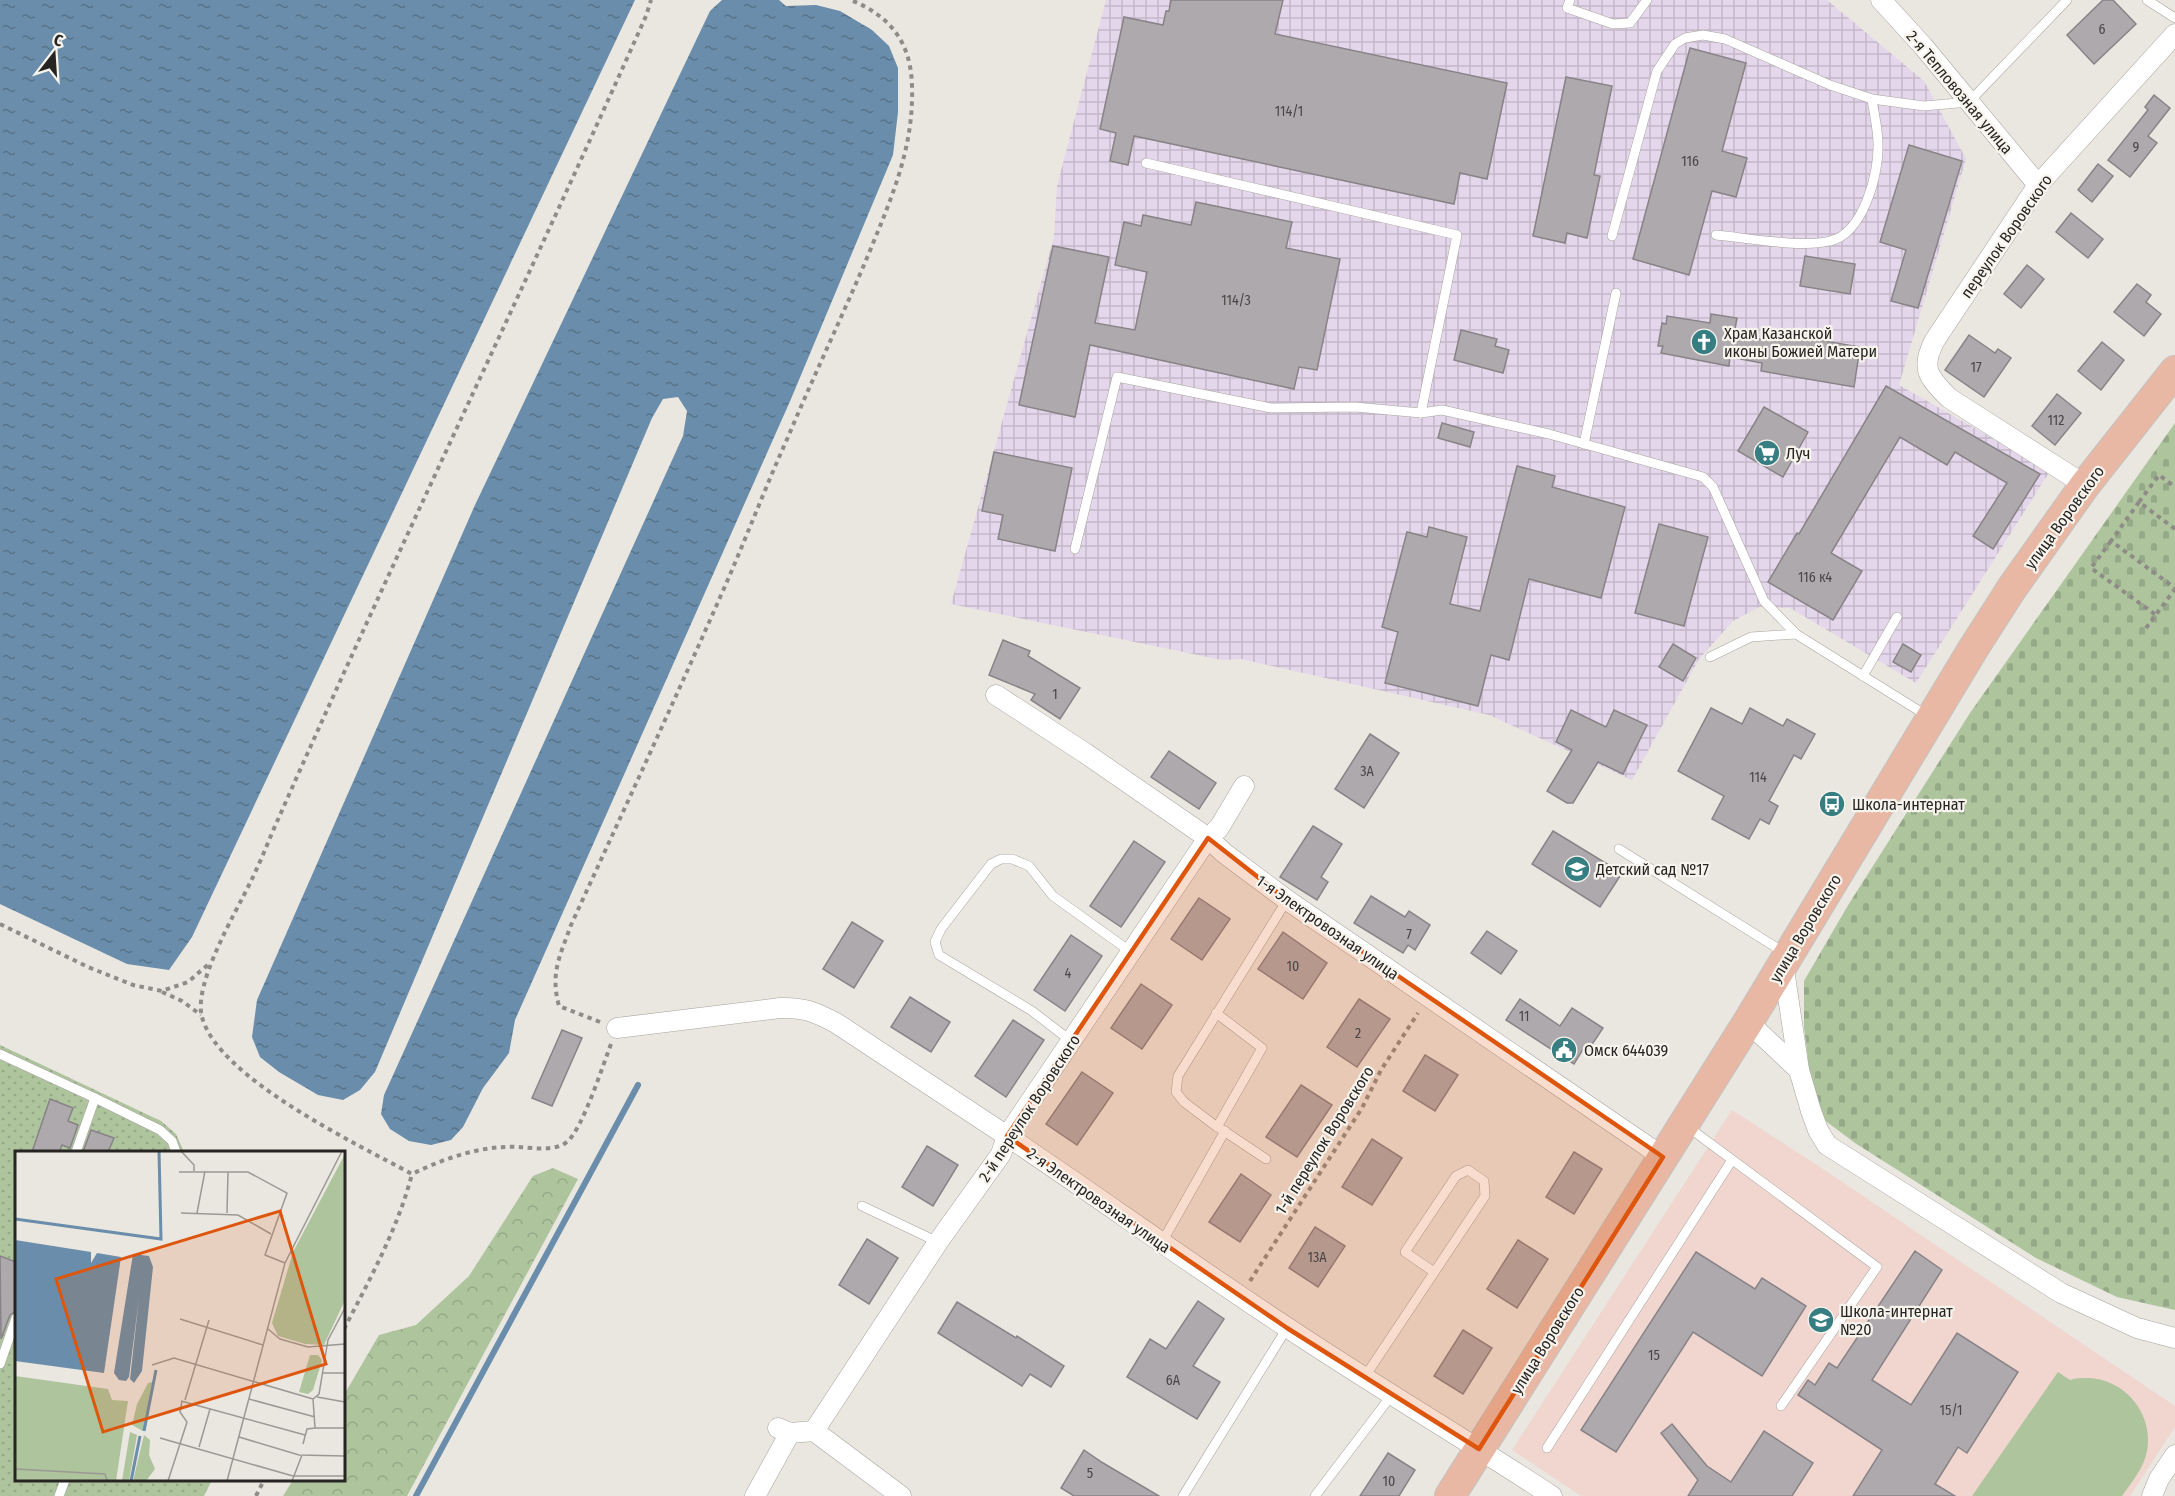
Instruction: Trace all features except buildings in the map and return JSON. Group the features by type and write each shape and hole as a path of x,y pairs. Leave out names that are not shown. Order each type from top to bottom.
{"main road":[{"name":"улица Воровского","path":"1450,1496 1748,1022 1931,718 2013,588 2085,485 2175,371"}],"street":[{"name":"2-я Тепловозная улица","path":"1881,0 1923,46 2038,185"},
{"name":"переулок Воровского","path":"2085,485 1949,398 1932,381 1926,368 1927,355 2038,185 2175,34"},
{"name":"1-я Электровозная улица","path":"996,694 1208,838 1224,853 1287,900 1663,1156"},
{"name":"2-й переулок Воровского","path":"814,1431 938,1242 1001,1154 1007,1136 1208,838 1219,828 1244,786"},
{"path":"1786,959 1799,1070 1814,1121 1827,1145 2061,1293 2137,1328 2175,1338"},
{"name":"2-я Электровозная улица","path":"617,1028 780,1008 800,1007 815,1012 836,1023 1007,1136 1161,1244 1287,1328 1552,1496"},
{"path":"1748,1022 1799,1070"},
{"path":"755,1496 784,1431 814,1431 901,1496"},
{"path":"2152,1496 2159,1479 2175,1455"}],"lane":[{"path":"1570,0 1567,8 1613,24 1630,23 1647,0"},
{"path":"1612,236 1657,71 1675,44 1685,38 1703,35 1725,39 1830,86 1872,99 1924,106 1969,102 2067,0"},
{"path":"2147,0 2175,18"},
{"path":"1716,235 1811,243 1833,241 1851,230 1867,204 1874,174 1878,145 1872,99"},
{"path":"1146,163 1457,234 1421,413"},
{"path":"1584,444 1616,293"},
{"path":"1075,549 1117,377 1271,408 1355,407 1421,413 1442,410 1584,444 1703,477 1713,487 1764,601 1796,634 1931,718"},
{"path":"1863,676 1897,617"},
{"path":"1710,657 1751,638 1796,634"},
{"path":"1619,849 1786,959"},
{"path":"1071,1041 1032,1011 939,955 935,942 941,929 991,864 1012,859 1029,866 1053,896 1131,952"},
{"path":"1266,1159 1184,1102 1176,1092 1178,1076 1287,900"},
{"path":"1161,1244 1262,1048 1216,1013"},
{"path":"0,1054 160,1130 172,1141 176,1151"},
{"path":"76,1151 95,1098"},
{"path":"1683,1124 1877,1267 1781,1406"},
{"path":"1547,1448 1732,1160"},
{"path":"1364,1378 1485,1196 1485,1181 1468,1170 1456,1176 1404,1252 1434,1272"},
{"path":"862,1206 938,1242"},
{"path":"0,1364 15,1321"},
{"path":"1182,1496 1287,1328"},
{"path":"1315,1496 1391,1396"},
{"path":"59,1496 64,1481"}],"path":[{"path":"201,1015 202,993 212,961 572,181 646,16 651,0"},
{"path":"345,1327 369,1281 405,1200 412,1174 441,1160 481,1151 507,1147 558,1147 568,1141 576,1129 594,1088 617,1028 559,1006 554,989 557,963 723,591 859,276 903,165 910,131 912,85 909,60 900,38 886,20 851,0"},
{"path":"2156,615 2091,568 2159,475 2175,486"},
{"path":"2139,502 2175,529"},
{"path":"2111,541 2175,588 2146,628"},
{"path":"0,924 99,971 133,985 162,991 182,1001 201,1015 214,1042 245,1075 325,1127 412,1174"},
{"path":"162,991 189,982 212,961"},
{"name":"1-й переулок Воровского","path":"1240,1297 1299,1202 1362,1108 1381,1070 1428,997"},
{"path":"256,1496 263,1481"}],"highlighted area":[{"path":"1208,838 1287,900 1663,1157 1479,1449 1287,1328 1007,1136"}],"shaded area":[{"path":"1106,0 1827,0 1924,81 1966,159 1899,385 2050,471 1916,683 1790,608 1759,607 1733,621 1699,659 1632,780 1489,715 1241,659 1222,660 951,604 1054,237 1057,186"},
{"name":"Школа-интернат №20","path":"1732,1110 2175,1406 2175,1427 2130,1496 1581,1496 1512,1450"}],"green space":[{"path":"2175,423 2175,1310 2117,1297 2036,1258 1855,1143 1823,1119 1811,1083 1804,1027 1804,981 1847,907 1970,713"},
{"path":"0,1045 161,1121 176,1134 184,1151 15,1151 15,1481 212,1481 204,1496 0,1496"},
{"path":"553,1168 578,1179 407,1496 283,1496 292,1481 345,1481 345,1393 379,1335 416,1325 469,1276 533,1176"},
{"path":"2058,1372 2070,1380 2088,1378 2101,1380 2125,1392 2134,1401 2146,1424 2148,1437 2145,1457 2133,1481 2122,1496 1972,1496"}],"water":[{"path":"0,0 635,0 192,937 169,970 127,964 0,904"},
{"path":"722,0 779,0 786,6 816,5 840,11 872,30 889,46 898,68 898,112 893,155 791,399 515,1020 509,1053 483,1088 463,1127 451,1140 431,1145 409,1141 390,1129 381,1114 384,1095 683,436 687,411 678,397 663,399 652,418 375,1072 360,1090 343,1100 318,1095 279,1072 260,1057 252,1037 257,1000 475,505 710,11"}],"waterway":[{"path":"416,1496 638,1085"}],"place":[{"name":"Храм Казанской иконы Божией Матери","path":"1704,342"},
{"name":"Луч","path":"1767,453"},
{"name":"Школа-интернат","path":"1832,804"},
{"name":"Детский сад №17","path":"1577,869"},
{"name":"Омск 644039","path":"1564,1050"},
{"name":"Школа-интернат №20","path":"1821,1320"}]}
